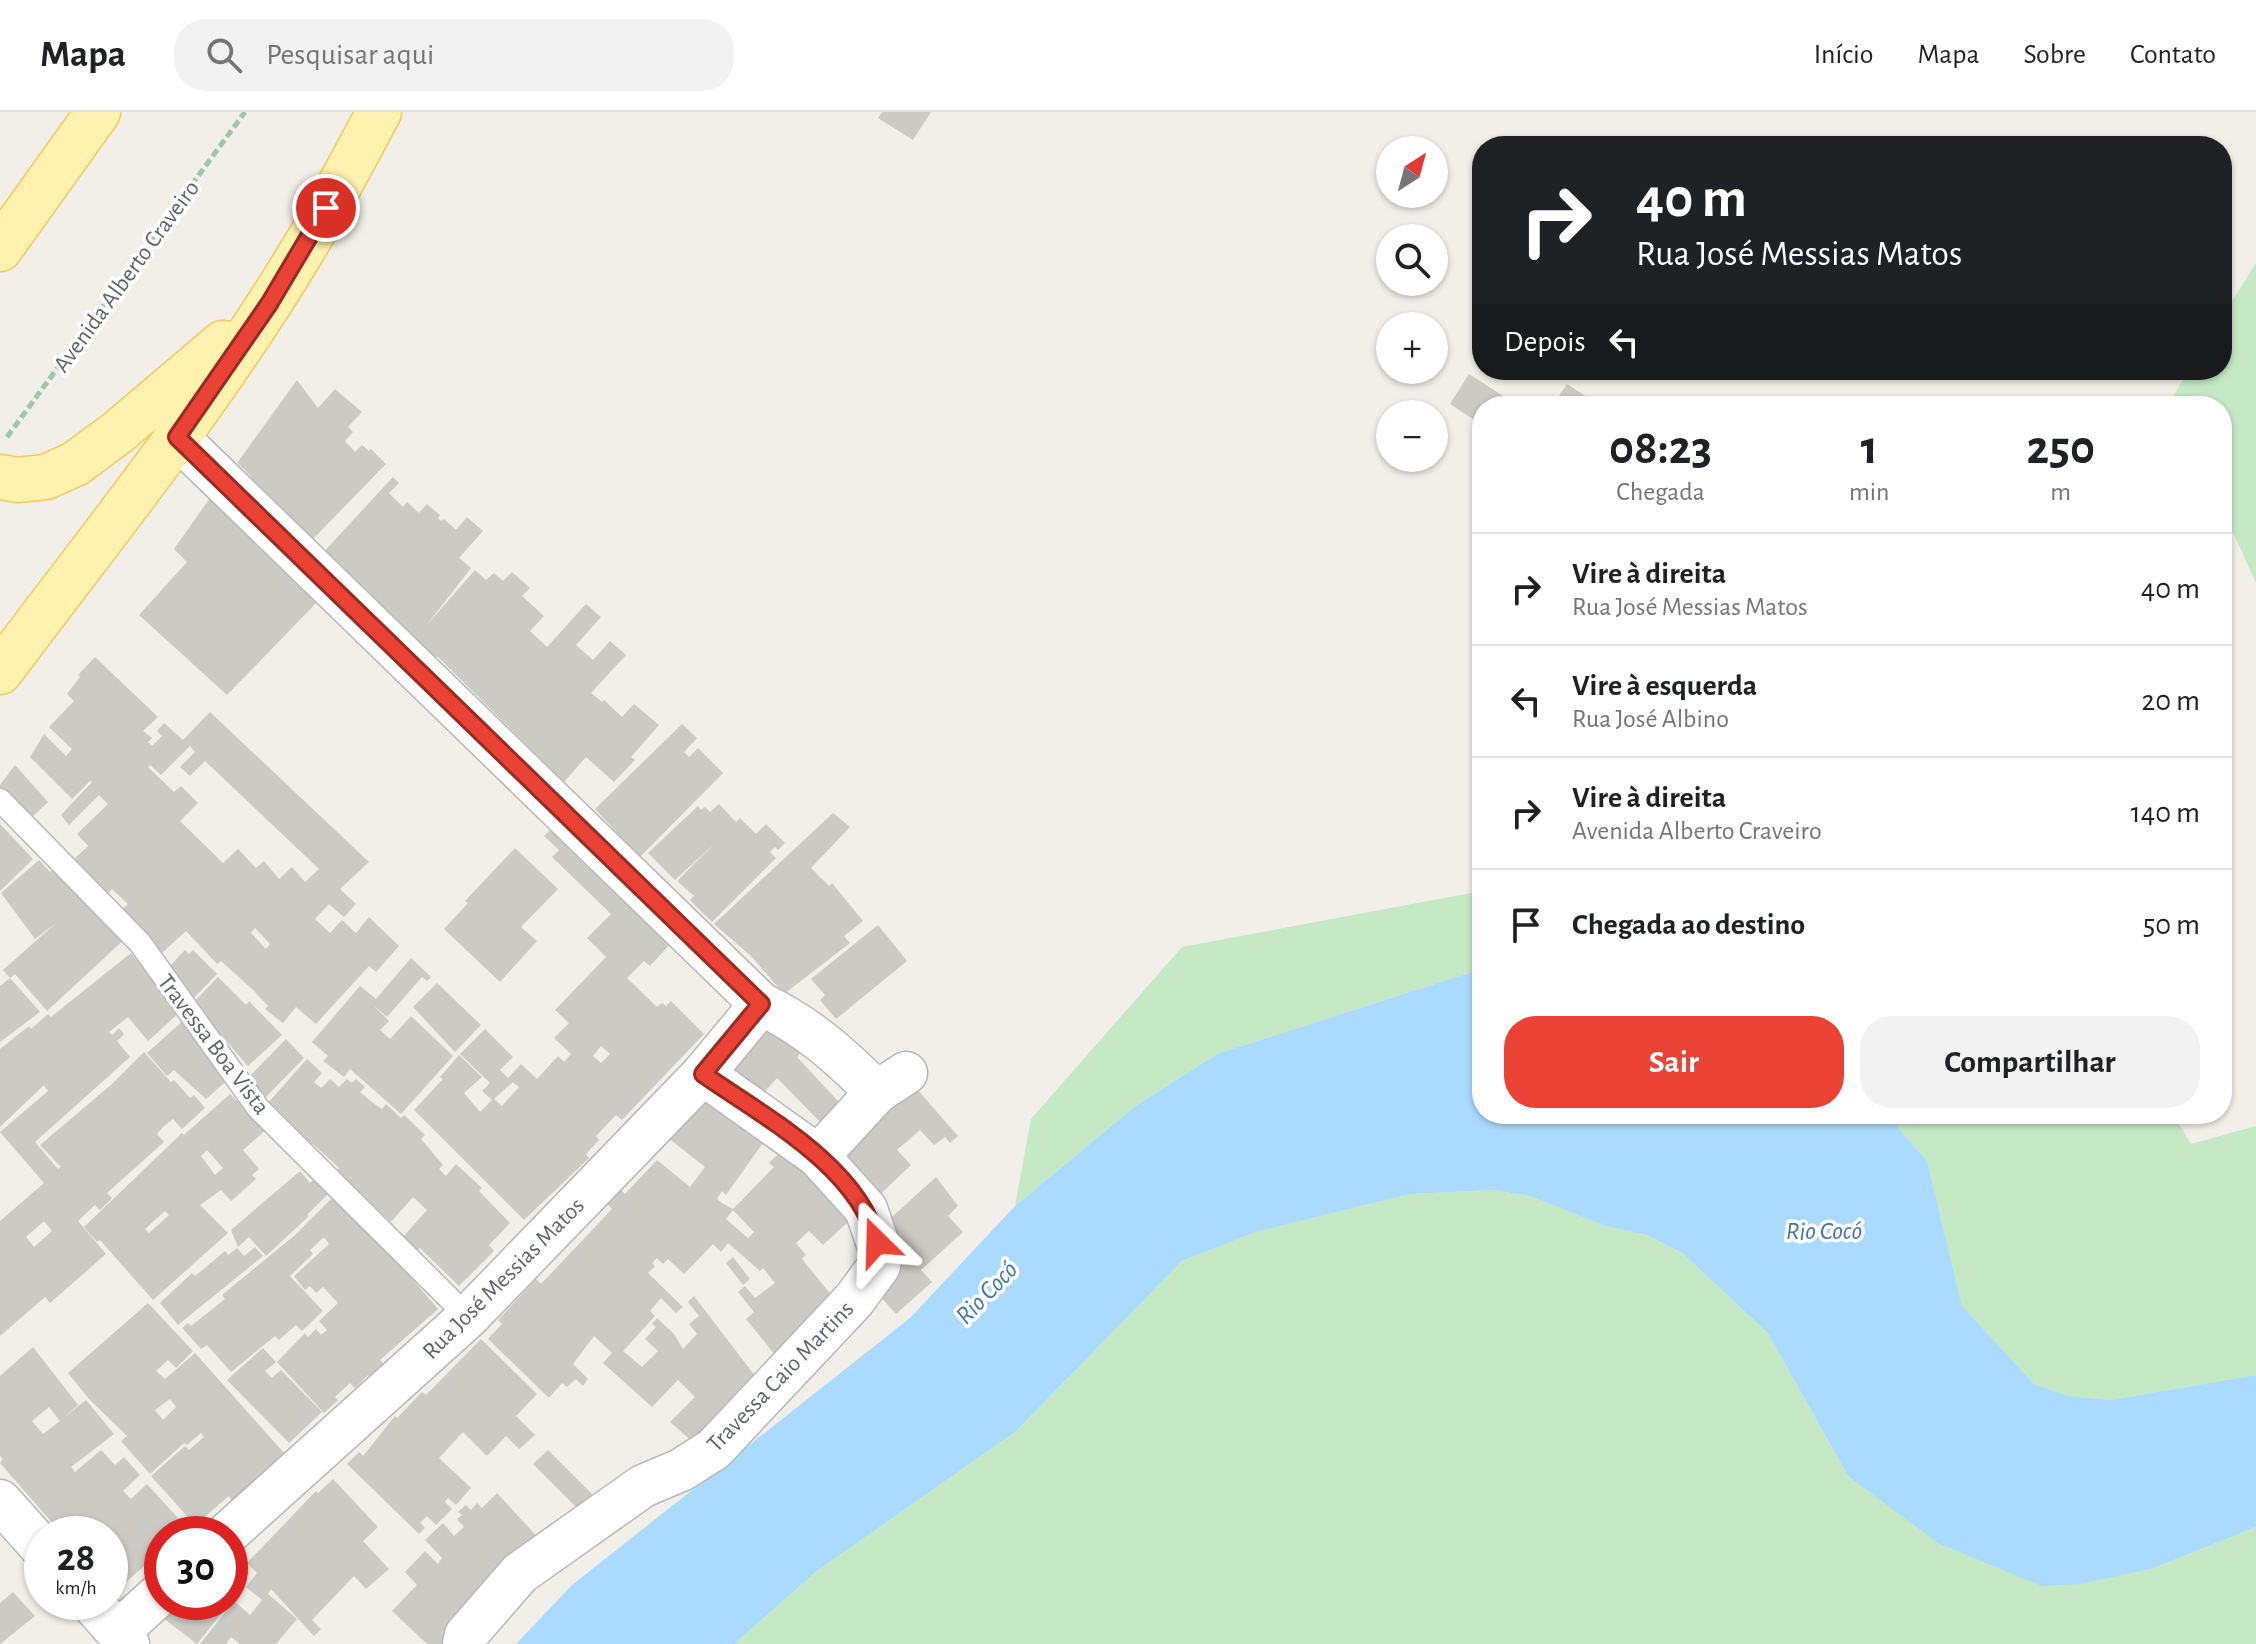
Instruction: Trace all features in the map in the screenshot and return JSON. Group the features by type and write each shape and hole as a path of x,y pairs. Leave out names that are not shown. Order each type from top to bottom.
{"main road":[{"path":"0,249 98,112"},
{"path":"0,672 177,437 269,304 300,255 379,112"},
{"path":"0,281 49,180"},
{"path":"2,458 17,480 46,477 75,464 117,433 269,304"}],"street":[{"path":"177,437 761,1004 797,1021 822,1040 892,1082 818,1156"},
{"name":"Rua José Messias Matos","path":"247,1516 468,1317 703,1074 761,1004"},
{"name":"Travessa Caio Martins","path":"464,1644 466,1635 520,1573 643,1486 681,1470 714,1449 854,1300 879,1266 881,1253 866,1209 818,1156 703,1074"},
{"path":"0,1501 24,1528"},
{"path":"112,1626 144,1604"}],"lane":[{"name":"Travessa Boa Vista","path":"0,800 140,943 258,1108 468,1317"}],"path":[{"name":"Avenida Alberto Craveiro","path":"2,458 245,112"}],"green space":[{"path":"2256,263 2256,583 2232,530 2232,396 2173,396 2183,380 2232,380 2232,301"},
{"path":"1472,893 1472,972 1217,1054 1134,1107 1015,1206 1031,1119 1182,947"},
{"path":"1895,1124 2179,1124 2191,1144 2256,1126 2256,1375 2110,1400 2069,1396 2034,1384 1962,1306 1927,1161"},
{"path":"1492,1190 1530,1196 1605,1226 1647,1235 1682,1253 1768,1333 1848,1476 2154,1568 2256,1527 2256,1644 734,1644 817,1571 1015,1432 1182,1261 1256,1232 1410,1194"}],"water":[{"name":"Rio Cocó","path":"1472,972 1472,1124 1895,1124 1927,1161 1962,1306 2034,1384 2069,1396 2110,1400 2256,1375 2256,1527 2154,1568 2080,1584 2042,1586 1938,1543 1848,1476 1768,1333 1682,1253 1647,1235 1605,1226 1530,1196 1492,1190 1410,1194 1256,1232 1182,1261 1015,1432 817,1571 734,1644 516,1644 572,1585 910,1318 1015,1206 1134,1107 1217,1054"}],"building":[{"path":"882,112 931,112 913,140 878,118"},
{"path":"1469,374 1472,380 1478,380 1503,396 1472,396 1472,418 1450,404"},
{"path":"297,380 318,408 335,389 362,412 348,427 353,432 345,441 355,452 362,445 369,451 371,449 386,464 310,542 246,482 252,477 237,463"},
{"path":"1567,384 1586,396 1559,396"},
{"path":"393,477 399,483 389,493 403,507 407,502 419,513 427,504 440,515 438,518 441,521 444,519 456,530 467,517 483,531 459,558 471,568 426,626 475,570 486,580 494,573 503,581 512,572 530,588 522,596 544,616 530,631 547,647 586,604 601,617 576,645 593,660 610,641 626,655 591,693 602,702 604,700 622,717 634,704 659,725 631,757 635,760 614,782 586,757 564,782 437,656 414,641 320,556"},
{"path":"210,498 322,597 227,695 139,615 187,562 174,549"},
{"path":"95,657 158,717 143,731 152,738 148,742 152,746 162,736 157,731 164,723 183,740 210,712 369,862 340,889 356,904 344,917 329,904 315,919 330,933 342,920 356,933 369,917 399,946 376,972 369,966 316,1024 296,1007 283,1023 265,1009 268,1006 253,990 221,961 217,964 186,931 162,953 122,910 128,904 112,889 107,894 72,861 88,846 77,834 108,804 99,795 69,825 61,815 92,782 72,799 30,757 44,734 66,756 72,749 49,727 74,701 67,694 80,677 78,675","holes":["190,746 195,752 180,767 190,776 205,761 319,869 305,882 292,867 279,879 264,861 256,868 238,849 223,863 180,821 198,803 181,786 174,792 148,767 150,765 161,775","255,928 270,944 266,949 251,933"]},
{"path":"682,724 697,738 684,752 689,757 698,748 723,773 640,857 595,809"},
{"path":"15,765 48,802 31,818 0,791 0,785"},
{"path":"719,804 736,822 740,818 756,834 766,824 785,843 778,850 775,847 770,852 776,858 712,922 690,900 694,896 677,881 715,843 675,880 648,853 698,806 710,812"},
{"path":"833,813 850,827 811,868 829,886 832,883 863,921 844,936 850,943 784,994 752,957 714,924"},
{"path":"0,824 33,859 0,891"},
{"path":"556,824 675,939 650,966 644,961 627,978 657,1007 662,1003 666,1006 671,1001 704,1034 622,1120 616,1115 596,1136 599,1140 586,1154 589,1158 524,1220 414,1110 443,1079 440,1077 459,1055 482,1077 464,1093 480,1112 492,1100 482,1091 490,1083 460,1054 485,1029 513,1057 500,1070 508,1078 521,1064 537,1079 558,1056 564,1062 571,1054 554,1038 569,1023 555,1010 606,957 587,938 611,914 552,857 559,850 544,836","holes":["601,1046 610,1054 601,1063 593,1056","513,1082 519,1087 502,1106 494,1099"]},
{"path":"515,848 558,889 521,927 537,941 500,982 444,929 468,903 465,901"},
{"path":"39,860 50,872 54,869 128,936 47,1011 15,974 10,978 3,970 56,923 35,939 1,893"},
{"path":"878,925 907,961 836,1019 820,1000 825,995 811,979"},
{"path":"185,950 189,954 193,950 217,974 191,1001 165,971"},
{"path":"131,953 146,972 151,969 159,979 154,984 159,990 161,987 181,1011 148,1041 128,1017 109,1032 112,1035 119,1028 124,1034 117,1041 130,1057 35,1142 58,1169 61,1167 40,1145 112,1084 144,1052 171,1082 174,1080 190,1098 194,1095 205,1108 182,1129 173,1119 164,1126 157,1134 164,1142 107,1193 112,1198 100,1210 95,1205 78,1221 106,1254 50,1303 45,1297 0,1336 0,1221 44,1183 0,1132 48,1091 44,1085 0,1127 0,1049 48,1014 51,1017","holes":["44,1221 52,1231 34,1247 26,1237"]},
{"path":"411,958 431,977 427,981 422,977 387,1017 372,1004 389,1021 380,1030 390,1039 411,1016 453,1056 401,1114 350,1069 344,1077 323,1061 328,1056 312,1042 360,986 376,999"},
{"path":"218,977 246,1005 249,1001 282,1035 248,1066 193,1003"},
{"path":"10,978 40,1012 0,1042 0,986"},
{"path":"437,983 481,1025 455,1052 413,1007"},
{"path":"185,1019 232,1076 206,1099 174,1070 167,1076 147,1053"},
{"path":"768,1031 813,1038 797,1057 851,1115 832,1134 777,1078 755,1103 727,1078"},
{"path":"286,1039 304,1058 260,1103 246,1080"},
{"path":"307,1059 322,1073 314,1082 321,1088 330,1079 339,1087 347,1079 352,1083 356,1079 365,1087 360,1092 373,1103 382,1109 386,1104 401,1118 404,1115 425,1135 421,1139 443,1165 439,1169 446,1176 456,1164 482,1188 479,1191 510,1223 489,1245 494,1251 459,1286 420,1248 418,1250 403,1237 427,1210 413,1197 391,1222 337,1171 339,1168 313,1144 310,1147 267,1104"},
{"path":"908,1079 958,1136 950,1143 945,1137 934,1145 920,1130 897,1150 911,1165 871,1203 832,1159"},
{"path":"230,1094 267,1129 243,1150 259,1169 252,1175 256,1179 231,1201 221,1190 200,1205 228,1233 153,1300 100,1240 97,1242 84,1227 182,1133 184,1135","holes":["207,1150 223,1168 215,1175 201,1156","165,1211 169,1215 149,1233 145,1229"]},
{"path":"707,1100 765,1140 726,1195 722,1191 717,1199 722,1203 733,1209 774,1167 769,1163 787,1145 861,1210 823,1245 809,1231 796,1243 806,1255 802,1259 837,1302 775,1355 746,1319 754,1312 738,1292 745,1286 755,1298 775,1283 763,1268 760,1271 728,1243 721,1252 713,1244 684,1274 668,1259 663,1264 657,1258 652,1263 655,1266 648,1273 683,1307 676,1313 661,1298 650,1311 655,1316 623,1351 642,1367 658,1351 645,1339 656,1327 652,1324 657,1318 674,1334 683,1349 697,1334 689,1324 699,1316 688,1302 694,1296 762,1385 693,1442 670,1422 695,1397 678,1380 652,1407 603,1363 612,1353 594,1336 573,1364 588,1379 583,1386 576,1379 567,1387 562,1383 549,1398 488,1339 502,1324 498,1320 536,1279 541,1284 612,1209 605,1202 619,1188 625,1194 657,1160 690,1187 705,1167 667,1137","holes":["733,1210 754,1232 748,1238 726,1219"]},
{"path":"300,1171 310,1183 319,1175 332,1190 266,1256 249,1237 238,1247 231,1230"},
{"path":"936,1177 958,1206 948,1216 963,1232 921,1270 932,1282 896,1314 869,1284 906,1250 883,1225"},
{"path":"334,1196 388,1255 396,1249 402,1267 438,1309 380,1360 384,1364 370,1378 368,1375 355,1388 350,1383 324,1413 277,1362 305,1333 308,1337 316,1329 321,1335 327,1330 319,1321 338,1303 323,1287 316,1293 310,1286 305,1290 294,1276 329,1244 324,1237 310,1250 313,1254 290,1276 323,1311 302,1331 296,1325 279,1340 275,1336 231,1372 207,1345 201,1349 182,1328 188,1323 191,1326 225,1299 222,1295 295,1235"},
{"path":"255,1247 263,1256 178,1325 160,1303 192,1273 195,1276 225,1251 228,1255 237,1248 244,1256"},
{"path":"733,1257 750,1279 743,1285 726,1263"},
{"path":"148,1303 193,1351 176,1368 168,1360 156,1371 165,1379 195,1353 285,1454 232,1501 229,1496 206,1516 187,1516 151,1476 185,1446 189,1450 204,1437 201,1433 187,1445 184,1443 150,1474 121,1441 127,1436 89,1399 68,1373","holes":["170,1399 176,1407 163,1420 155,1410"]},
{"path":"481,1339 537,1394 516,1416 535,1435 519,1449 506,1436 487,1456 463,1432 439,1458 471,1488 456,1505 448,1498 445,1502 452,1509 436,1525 427,1516 420,1523 425,1528 419,1534 347,1464 359,1452 363,1456 395,1416 397,1418 422,1392 426,1395"},
{"path":"33,1347 78,1405 63,1418 86,1400 114,1434 71,1467 75,1472 101,1450 115,1465 124,1457 140,1475 123,1491 131,1499 147,1484 176,1516 144,1516 144,1566 128,1580 128,1516 46,1516 0,1463 3,1459 0,1456 0,1376","holes":["49,1407 60,1421 43,1434 32,1421"]},
{"path":"263,1348 276,1362 265,1371 272,1378 281,1370 322,1412 289,1443 227,1380"},
{"path":"548,1450 595,1497 580,1511 533,1464"},
{"path":"333,1479 378,1527 363,1541 389,1569 366,1589 354,1576 312,1620 321,1629 314,1636 271,1589 268,1594 297,1619 276,1644 240,1644 231,1637 226,1644 200,1644 219,1620 248,1620 248,1613 250,1615 262,1600 248,1589 257,1573 248,1562 316,1491 318,1493"},
{"path":"497,1493 544,1544 444,1634 455,1644 427,1644 392,1611 417,1585 405,1572 425,1551 438,1564 442,1558 425,1540 443,1523 454,1536 464,1527 457,1519 462,1515 458,1512 466,1505 471,1510 477,1503 482,1508"},
{"path":"13,1592 24,1604 24,1620 30,1620 0,1644 0,1603"},
{"path":"166,1620 216,1620 197,1644"}],"route":[{"path":"326,208 269,304 177,437 761,1004 703,1074 818,1156 866,1209 877,1242"}]}
